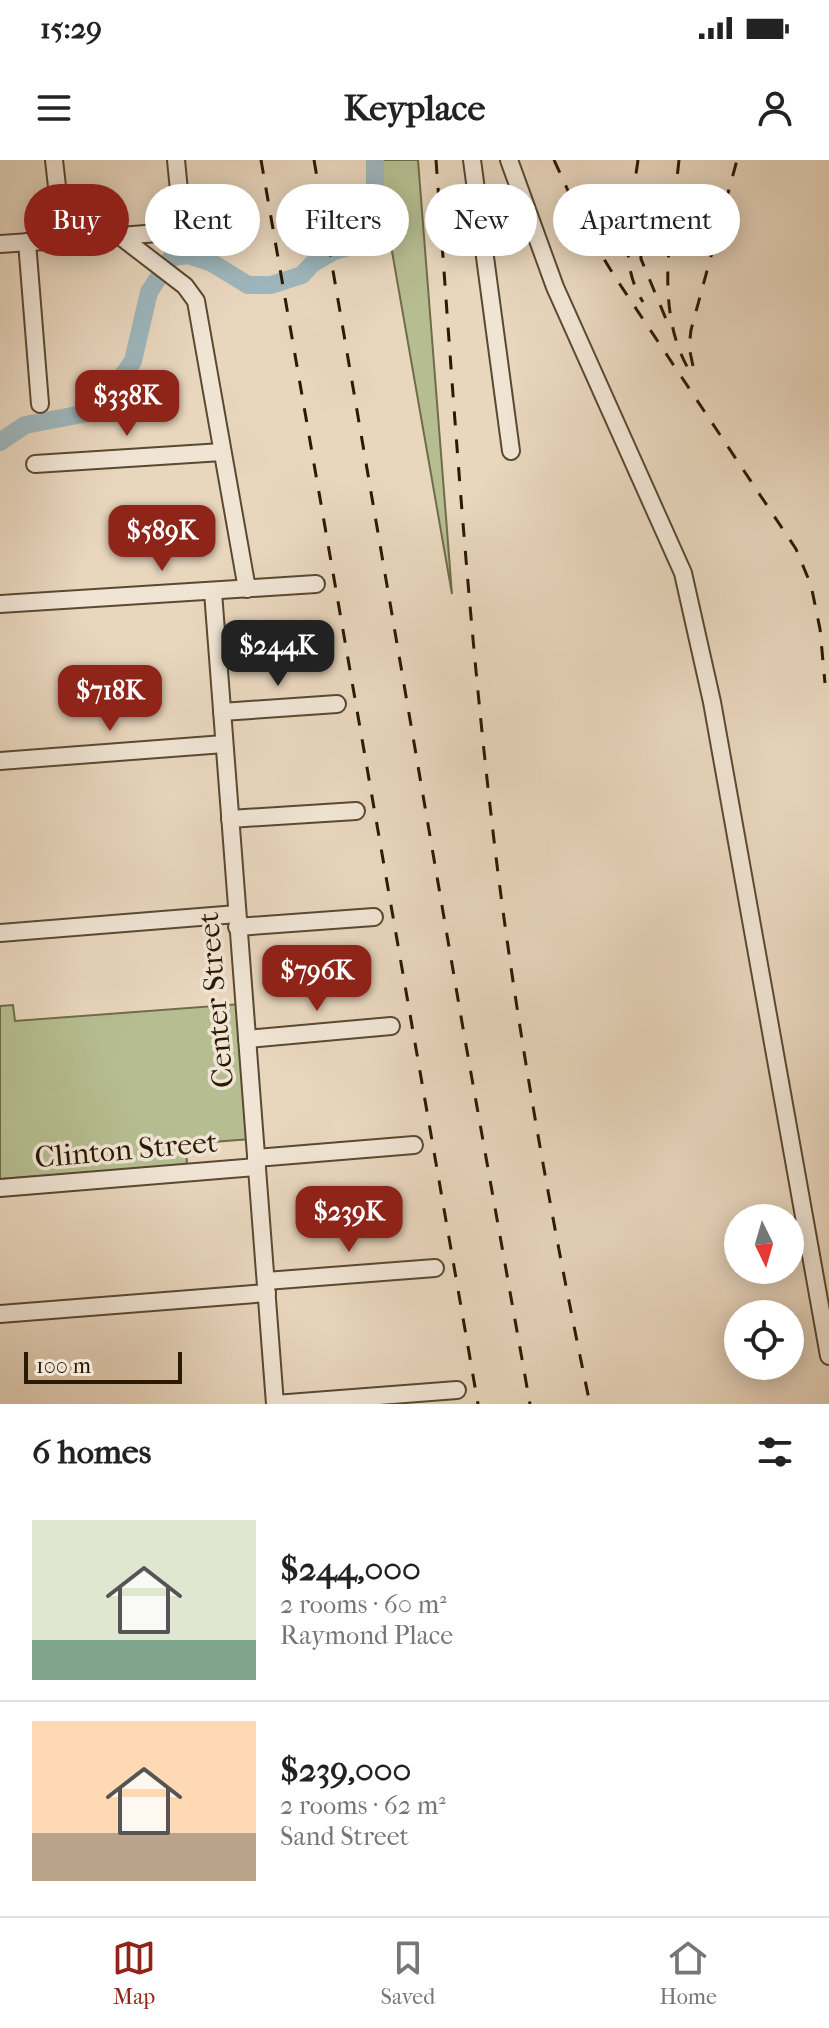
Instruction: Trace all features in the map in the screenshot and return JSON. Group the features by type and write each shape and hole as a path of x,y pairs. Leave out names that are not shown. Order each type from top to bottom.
{"street":[{"path":"54,160 57,184"},
{"path":"129,235 183,231 176,160"},
{"path":"472,160 511,451"},
{"path":"509,160 555,287 683,573 712,702 829,1356"},
{"path":"0,244 24,242"},
{"path":"129,243 176,279 196,301 247,589"},
{"path":"28,256 40,404"},
{"path":"35,464 222,452"},
{"path":"5,604 316,584"},
{"name":"Center Street","path":"213,592 275,1404"},
{"path":"222,712 337,704"},
{"path":"0,761 224,744"},
{"path":"230,819 356,811"},
{"path":"0,933 237,920 374,917"},
{"path":"247,1039 391,1026"},
{"name":"Clinton Street","path":"0,1188 414,1145"},
{"path":"0,1314 435,1268"},
{"path":"275,1404 457,1390"}],"green space":[{"path":"376,160 418,160 452,594 393,256 409,256 409,184 380,184"},
{"path":"241,1004 251,1139 186,1144 187,1165 0,1179 0,1006 13,1005 15,1021"}],"waterway":[{"path":"0,442 25,425 98,411 133,361 149,292 172,257 188,255 212,263 248,285 271,285 302,275 312,264 334,251 352,246 368,228 375,192 375,160"}],"railway":[{"path":"261,160 478,1404"},
{"path":"314,160 530,1404"},
{"path":"436,160 469,596 496,857 537,1132 590,1404"},
{"path":"554,160 585,228 615,277 796,549 811,585 820,629 825,683"},
{"path":"638,160 628,251 630,269 643,302"},
{"path":"679,160 669,242 668,298 680,351 692,375"},
{"path":"693,366 689,347 691,330 737,160"},
{"path":"641,256 666,319"}]}
